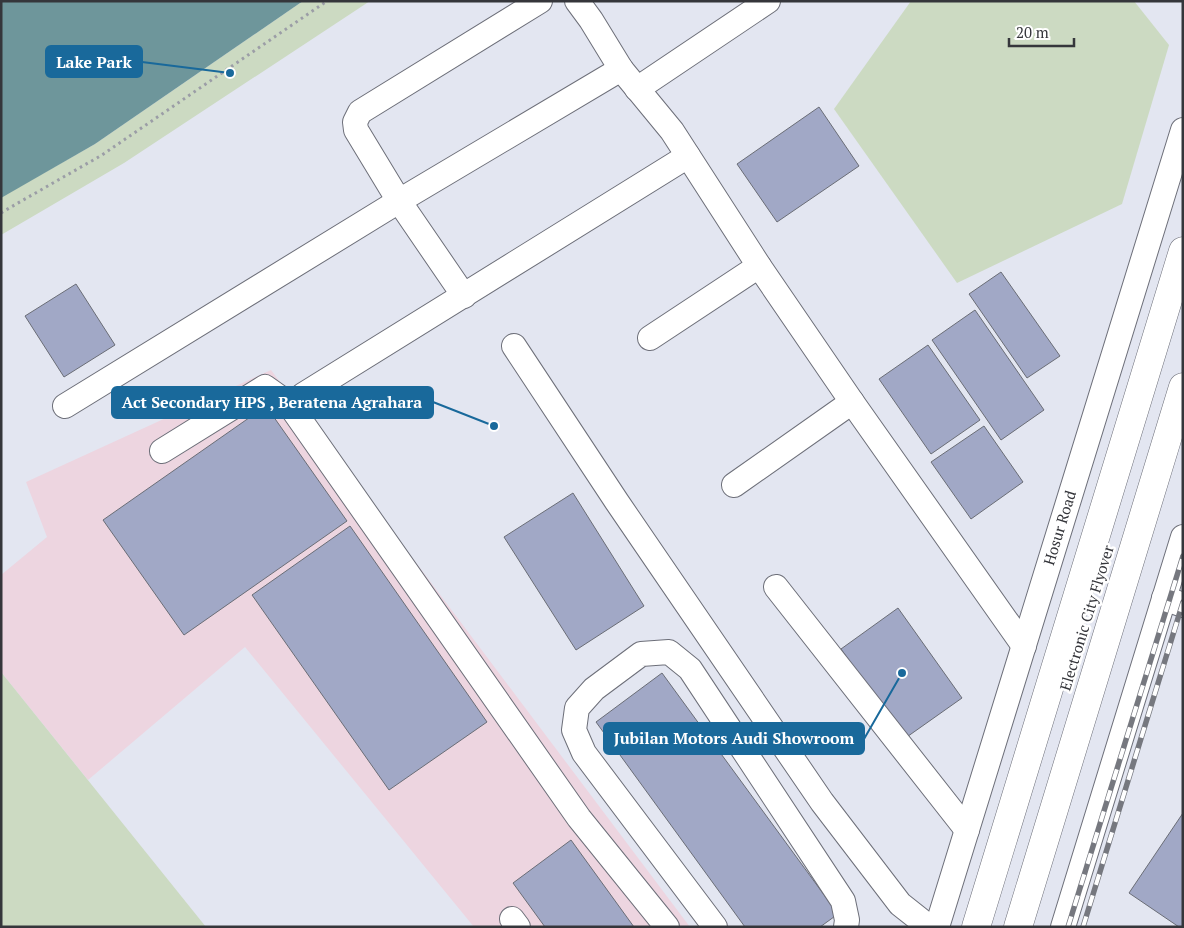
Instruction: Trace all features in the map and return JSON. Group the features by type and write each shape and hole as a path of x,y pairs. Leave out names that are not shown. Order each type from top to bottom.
{"highway":[{"path":"976,927 1183,251"},
{"name":"Electronic City Flyover","path":"992,927 1183,310"},
{"name":"Electronic City Flyover","path":"1018,927 1183,387"},
{"path":"1036,927 1183,448"}],"street":[{"path":"464,296 399,201 356,130 355,122 360,112 540,1"},
{"path":"577,1 591,20 620,69 672,131 759,266 852,402 1024,646"},
{"path":"637,90 768,1"},
{"path":"65,406 399,201 620,69"},
{"name":"Hosur Road","path":"937,927 1183,130"},
{"path":"303,395 688,156"},
{"path":"650,338 759,266"},
{"path":"514,346 617,502 822,802 900,904 928,927"},
{"path":"162,451 265,387 289,404 579,818 667,927"},
{"path":"734,485 852,402"},
{"path":"1063,927 1173,601 1183,537"},
{"path":"776,588 967,830"},
{"path":"715,927 584,753 574,730 577,708 594,689 641,654 669,652 690,669 843,902 847,920 846,927"}],"path":[{"path":"1,213 102,155 327,1"}],"shaded area":[{"path":"271,370 690,927 474,927 245,647 88,780 1,672 1,575 47,537 26,482"}],"green space":[{"path":"303,1 370,1 124,163 1,235 1,198 3,196 95,144"},
{"path":"911,1 1134,1 1169,45 1122,204 957,283 834,109"},
{"path":"1,672 206,927 1,927"}],"water":[{"path":"1,1 303,1 95,144 1,198"}],"building":[{"path":"819,107 859,166 777,222 737,164"},
{"path":"1001,272 1060,356 1027,378 969,294"},
{"path":"76,284 115,345 64,377 25,316"},
{"path":"975,310 1044,410 1001,440 932,340"},
{"path":"928,345 980,420 931,454 879,379"},
{"path":"266,406 347,521 184,635 103,520"},
{"path":"984,426 1023,482 971,519 931,462"},
{"path":"573,493 644,606 576,650 504,537"},
{"path":"350,526 487,722 389,790 252,595"},
{"path":"898,608 962,698 904,739 841,649"},
{"path":"662,673 838,914 820,927 745,927 596,722"},
{"path":"1183,813 1183,927 1179,927 1129,893"},
{"path":"571,840 634,927 545,927 513,883"}],"railway":[{"path":"1068,927 1183,556"},
{"path":"1083,927 1183,602"}],"place":[{"name":"Lake Park","path":"230,73"},
{"name":"Act Secondary HPS , Beratena Agrahara","path":"494,426"},
{"name":"Jubilan Motors Audi Showroom","path":"902,673"}]}
